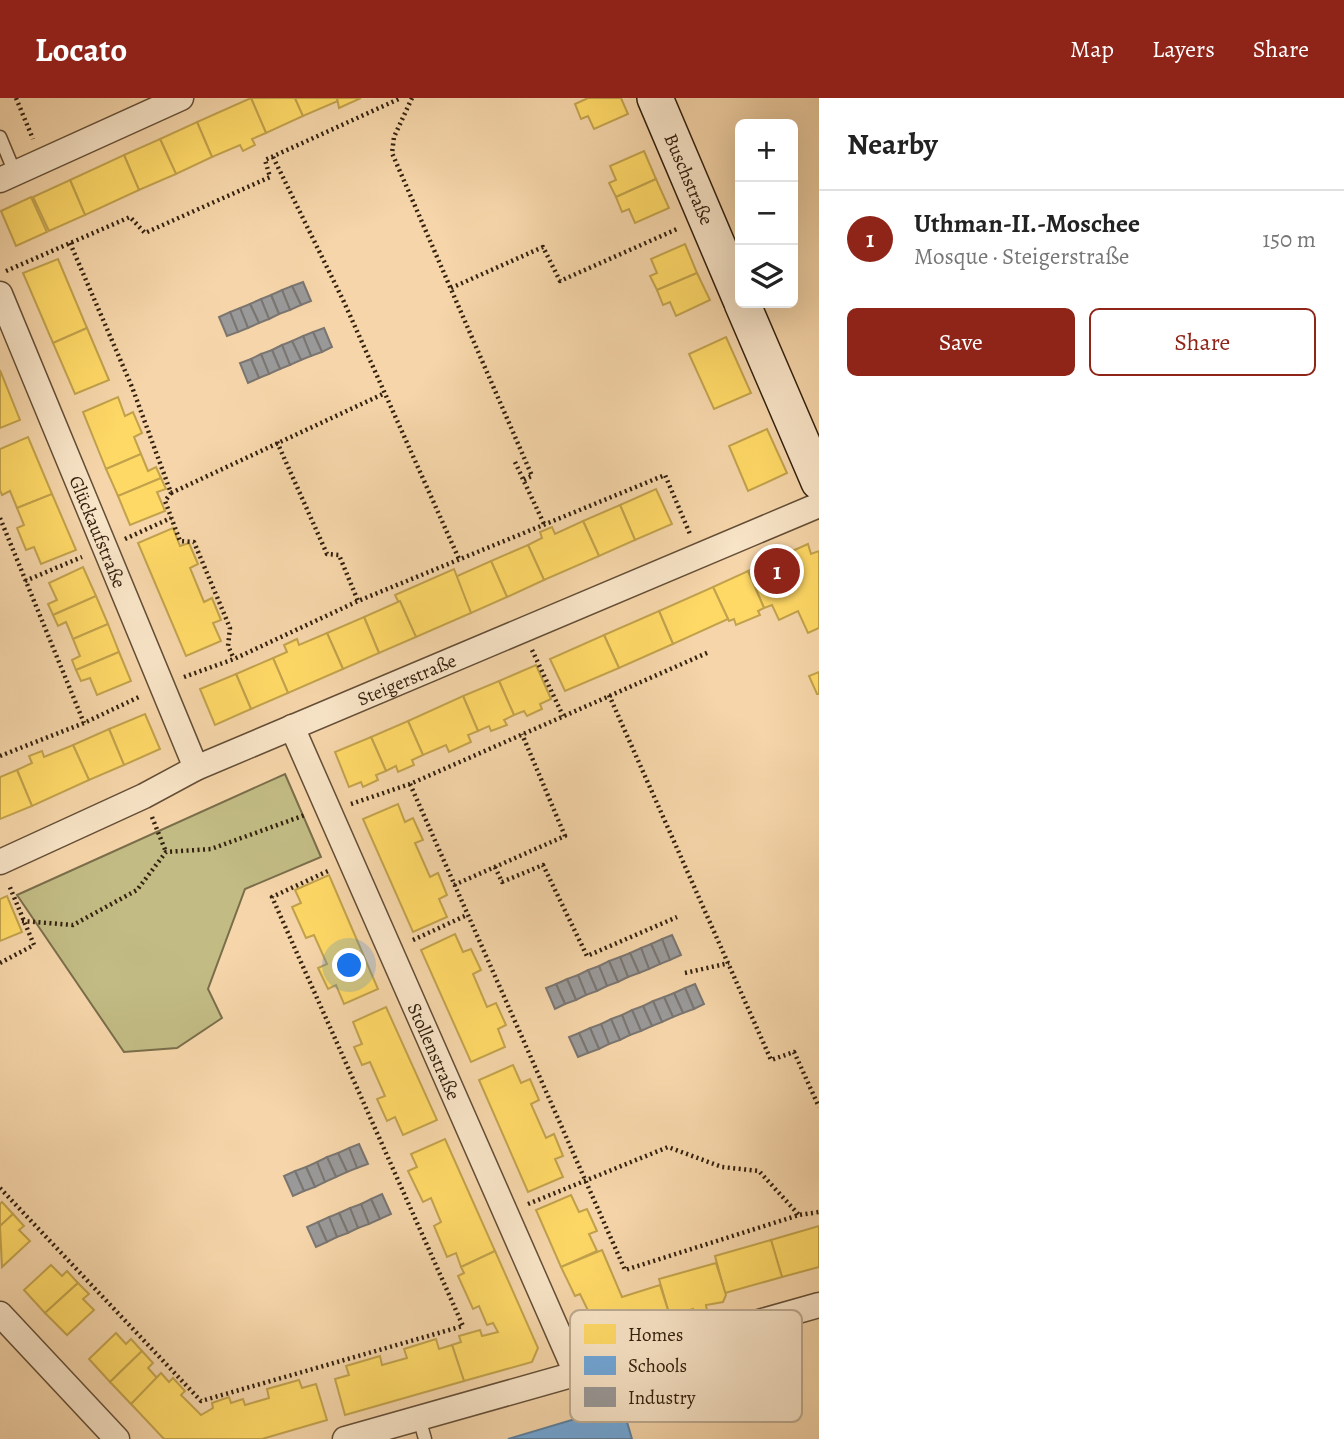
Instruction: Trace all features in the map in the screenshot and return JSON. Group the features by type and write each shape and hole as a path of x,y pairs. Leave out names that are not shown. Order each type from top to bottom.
{"street":[{"path":"7,176 181,98"},
{"name":"Buschstraße","path":"655,98 735,286"},
{"name":"Glückaufstraße","path":"0,294 164,685 196,768"},
{"name":"Buschstraße","path":"744,308 819,482"},
{"name":"Steigerstraße","path":"0,862 144,796 196,768 819,505"},
{"name":"Stollenstraße","path":"292,727 570,1360"},
{"path":"802,1311 819,1306"},
{"path":"0,1314 117,1439"},
{"path":"345,1439 422,1429 570,1375"}],"lane":[{"path":"0,137 7,176"}],"path":[{"path":"16,98 41,162"},
{"path":"0,273 130,217 145,233 270,177 265,160 401,98"},
{"path":"412,98 394,137 392,153 531,476 523,480"},
{"path":"273,157 344,302 458,559"},
{"path":"451,288 543,247 559,281 705,216"},
{"path":"70,243 132,387 171,493"},
{"path":"234,659 228,646 230,628 194,542 180,541 165,501 171,493 383,394"},
{"path":"277,442 327,554 339,555 358,601"},
{"path":"515,462 544,524"},
{"path":"0,756 84,723 164,685 234,659 358,601 665,475 700,556"},
{"path":"25,581 171,518"},
{"path":"0,519 84,723"},
{"path":"523,630 563,716"},
{"path":"22,922 73,925 138,890 166,852 211,849 328,806 358,804 410,784 709,652"},
{"path":"609,695 771,1060 794,1052 819,1107"},
{"path":"454,886 565,836 522,734"},
{"path":"410,784 625,1270 799,1215 819,1212"},
{"path":"144,796 166,852"},
{"path":"0,1188 201,1401 463,1326 272,897 351,860"},
{"path":"0,862 22,922 34,945 0,962"},
{"path":"495,867 502,882 543,865 587,956 677,918"},
{"path":"390,950 467,915"},
{"path":"685,973 729,963"},
{"path":"504,1214 668,1147 722,1167 759,1171 799,1215"}],"shaded area":[{"path":"285,774 321,857 245,889 208,989 222,1018 177,1048 124,1052 17,895"}],"building: Homes":[{"path":"251,98 295,98 303,116 266,133"},
{"path":"251,98 266,133 252,139 255,145 243,151 240,145 212,157 197,122"},
{"path":"295,98 337,98 338,101 303,116"},
{"path":"337,98 361,98 339,108"},
{"path":"588,98 621,98 628,114 594,129 588,116 581,119 575,104"},
{"path":"197,122 212,157 176,174 160,139"},
{"path":"160,139 176,174 139,190 124,155"},
{"path":"644,151 656,179 616,197 609,183 616,180 610,166"},
{"path":"124,155 139,190 85,215 70,180"},
{"path":"656,179 669,208 635,223 629,209 622,212 616,197"},
{"path":"70,180 85,215 49,231 33,197"},
{"path":"31,197 47,232 16,246 1,211"},
{"path":"685,244 697,273 657,290 650,276 657,273 651,259"},
{"path":"58,259 87,328 53,343 23,273"},
{"path":"697,273 710,300 676,316 670,302 663,305 657,290"},
{"path":"87,328 109,380 75,394 53,343"},
{"path":"726,337 751,393 714,409 689,354"},
{"path":"0,370 20,420 0,428"},
{"path":"118,397 125,416 133,412 142,433 134,437 141,454 106,469 83,412"},
{"path":"767,429 787,473 748,491 729,446"},
{"path":"28,437 52,494 17,508 10,491 2,495 0,490 0,449"},
{"path":"141,454 148,471 156,467 161,478 118,496 106,469"},
{"path":"161,478 166,489 157,492 165,511 130,525 118,496"},
{"path":"656,489 672,524 635,540 620,505"},
{"path":"52,494 76,550 41,564 34,547 26,550 17,528 24,525 17,508"},
{"path":"620,505 635,540 599,556 583,521"},
{"path":"583,521 599,556 544,580 528,545 542,538 540,532 552,527 555,534"},
{"path":"173,528 180,546 189,543 198,564 190,568 204,602 212,598 221,620 213,623 221,641 186,656 138,543"},
{"path":"808,544 811,554 819,551 819,628 808,633 798,611 779,620 772,605 764,608 748,571"},
{"path":"528,545 544,580 507,597 491,561"},
{"path":"491,561 507,597 471,613 455,577"},
{"path":"83,567 96,596 53,615 48,604 57,600 49,583"},
{"path":"454,569 471,613 416,637 395,595"},
{"path":"748,571 764,608 758,611 760,615 736,625 734,619 729,621 713,587"},
{"path":"713,587 728,619 673,644 659,611"},
{"path":"96,596 108,624 73,639 66,622 58,626 53,615"},
{"path":"400,601 416,637 379,653 364,617"},
{"path":"659,611 673,644 619,668 604,635"},
{"path":"364,617 379,653 343,669 327,633"},
{"path":"108,624 119,652 76,670 72,660 80,656 73,639"},
{"path":"327,633 343,669 288,693 273,658 287,652 284,645 297,639 299,645"},
{"path":"604,635 619,668 565,691 550,659"},
{"path":"119,652 131,681 97,695 90,678 81,681 76,670"},
{"path":"273,658 288,693 251,709 236,674"},
{"path":"536,665 551,699 540,704 542,709 527,716 524,711 514,715 499,681"},
{"path":"819,672 819,694 817,694 809,676"},
{"path":"236,674 251,709 215,725 200,689"},
{"path":"499,681 514,715 504,720 507,725 491,731 489,726 478,731 463,696"},
{"path":"463,696 478,731 468,735 471,742 449,752 446,745 423,755 408,721"},
{"path":"145,714 160,749 124,765 109,729"},
{"path":"408,721 423,755 412,760 414,765 398,772 396,766 386,771 371,737"},
{"path":"109,729 124,765 89,780 73,745"},
{"path":"371,737 386,771 376,775 378,780 363,787 361,782 349,787 335,752"},
{"path":"73,745 89,780 32,806 17,770 32,763 29,756 42,751 44,757"},
{"path":"17,770 32,806 0,819 0,777"},
{"path":"398,804 405,822 413,818 423,840 415,843 430,877 438,873 447,895 439,899 447,917 413,932 363,819"},
{"path":"329,875 378,989 344,1004 336,985 328,989 318,968 327,964 314,935 306,938 292,907 301,903 295,890"},
{"path":"7,896 22,932 0,941 0,899"},
{"path":"455,934 463,952 471,949 481,970 473,974 487,1007 496,1003 506,1025 498,1029 505,1047 471,1062 421,950"},
{"path":"386,1007 437,1120 403,1135 395,1117 387,1121 377,1099 385,1096 370,1062 362,1065 354,1047 362,1044 353,1022"},
{"path":"513,1065 521,1083 530,1079 539,1100 531,1104 546,1138 554,1134 563,1156 555,1159 563,1177 528,1192 479,1080"},
{"path":"445,1139 495,1251 461,1267 456,1253 447,1257 434,1226 441,1222 431,1198 423,1202 408,1171 417,1167 411,1154"},
{"path":"571,1195 579,1212 587,1209 597,1231 589,1234 597,1251 561,1267 536,1210"},
{"path":"2,1202 13,1214 0,1226 0,1204"},
{"path":"13,1214 24,1226 19,1230 30,1241 2,1267 0,1226"},
{"path":"819,1226 819,1267 782,1277 771,1240"},
{"path":"771,1240 782,1277 725,1293 715,1256"},
{"path":"602,1250 622,1297 660,1285 668,1310 588,1310 580,1294 575,1296 561,1267"},
{"path":"495,1251 538,1348 532,1362 464,1381 452,1345 461,1342 459,1336 480,1330 482,1336 498,1332 493,1323 487,1325 479,1306 473,1309 458,1276 464,1273 461,1267"},
{"path":"716,1263 726,1295 723,1302 706,1305 707,1310 668,1310 659,1279"},
{"path":"51,1265 62,1276 67,1271 78,1283 45,1313 24,1290"},
{"path":"78,1283 89,1294 83,1299 94,1310 67,1335 45,1313"},
{"path":"116,1333 126,1344 131,1339 142,1351 110,1382 89,1359"},
{"path":"436,1339 439,1349 452,1345 464,1381 345,1415 335,1379 349,1375 346,1366 380,1356 382,1365 407,1358 404,1349"},
{"path":"142,1351 153,1363 148,1368 158,1379 131,1404 110,1382"},
{"path":"161,1373 169,1382 173,1378 185,1391 181,1395 201,1415 213,1408 212,1403 229,1397 231,1403 243,1399 245,1405 269,1398 267,1389 299,1380 302,1388 316,1384 327,1420 262,1439 164,1439 131,1404"}],"building: Schools":[{"path":"570,1421 627,1422 632,1439 508,1439"}],"building: Industry":[{"path":"303,282 311,301 301,305 292,286"},
{"path":"292,286 301,305 290,310 282,290"},
{"path":"282,290 290,310 279,314 271,295"},
{"path":"271,295 279,314 269,319 261,299"},
{"path":"261,299 269,319 259,323 250,304"},
{"path":"250,304 259,323 248,328 240,308"},
{"path":"240,308 248,328 238,332 230,312"},
{"path":"230,312 238,332 227,336 219,317"},
{"path":"324,328 332,347 322,352 313,332"},
{"path":"313,332 322,352 311,356 303,336"},
{"path":"303,336 311,356 301,360 292,341"},
{"path":"292,341 301,360 290,365 282,345"},
{"path":"282,345 290,365 280,369 272,350"},
{"path":"272,350 280,369 269,374 261,354"},
{"path":"261,354 269,374 259,378 251,359"},
{"path":"251,359 259,378 248,383 240,363"},
{"path":"672,935 681,955 670,960 662,939"},
{"path":"662,939 670,960 660,964 651,944"},
{"path":"651,944 660,964 649,969 641,948"},
{"path":"641,948 649,969 639,973 630,953"},
{"path":"630,953 639,973 628,977 620,957"},
{"path":"620,957 628,977 618,982 609,961"},
{"path":"609,961 618,982 607,986 599,966"},
{"path":"599,966 607,986 597,991 588,970"},
{"path":"588,970 597,991 586,995 578,975"},
{"path":"578,975 586,995 576,1000 567,979"},
{"path":"567,979 576,1000 565,1004 556,984"},
{"path":"556,984 565,1004 555,1009 546,988"},
{"path":"695,984 704,1004 694,1009 685,988"},
{"path":"685,988 694,1009 683,1013 674,993"},
{"path":"674,993 683,1013 673,1017 664,997"},
{"path":"664,997 673,1017 662,1022 653,1001"},
{"path":"653,1001 662,1022 652,1026 643,1006"},
{"path":"643,1006 652,1026 641,1031 632,1010"},
{"path":"632,1010 641,1031 630,1035 622,1015"},
{"path":"622,1015 630,1035 620,1040 611,1019"},
{"path":"611,1019 620,1040 609,1044 601,1024"},
{"path":"601,1024 609,1044 599,1049 590,1028"},
{"path":"590,1028 599,1049 588,1053 579,1033"},
{"path":"579,1033 588,1053 578,1057 569,1037"},
{"path":"359,1144 368,1164 357,1168 349,1148"},
{"path":"349,1148 357,1168 347,1172 338,1153"},
{"path":"338,1153 347,1172 336,1177 327,1157"},
{"path":"327,1157 336,1177 325,1182 317,1162"},
{"path":"317,1162 325,1182 315,1187 306,1167"},
{"path":"306,1167 315,1187 304,1191 295,1171"},
{"path":"295,1171 304,1191 293,1196 284,1176"},
{"path":"382,1194 391,1214 380,1219 371,1199"},
{"path":"371,1199 380,1219 369,1224 361,1204"},
{"path":"361,1204 369,1224 358,1228 350,1208"},
{"path":"350,1208 358,1228 348,1233 339,1213"},
{"path":"339,1213 348,1233 337,1237 329,1217"},
{"path":"329,1217 337,1237 327,1242 318,1222"},
{"path":"318,1222 327,1242 316,1247 307,1227"}],"place":[{"name":"Uthman-II.-Moschee","path":"777,571"}]}
